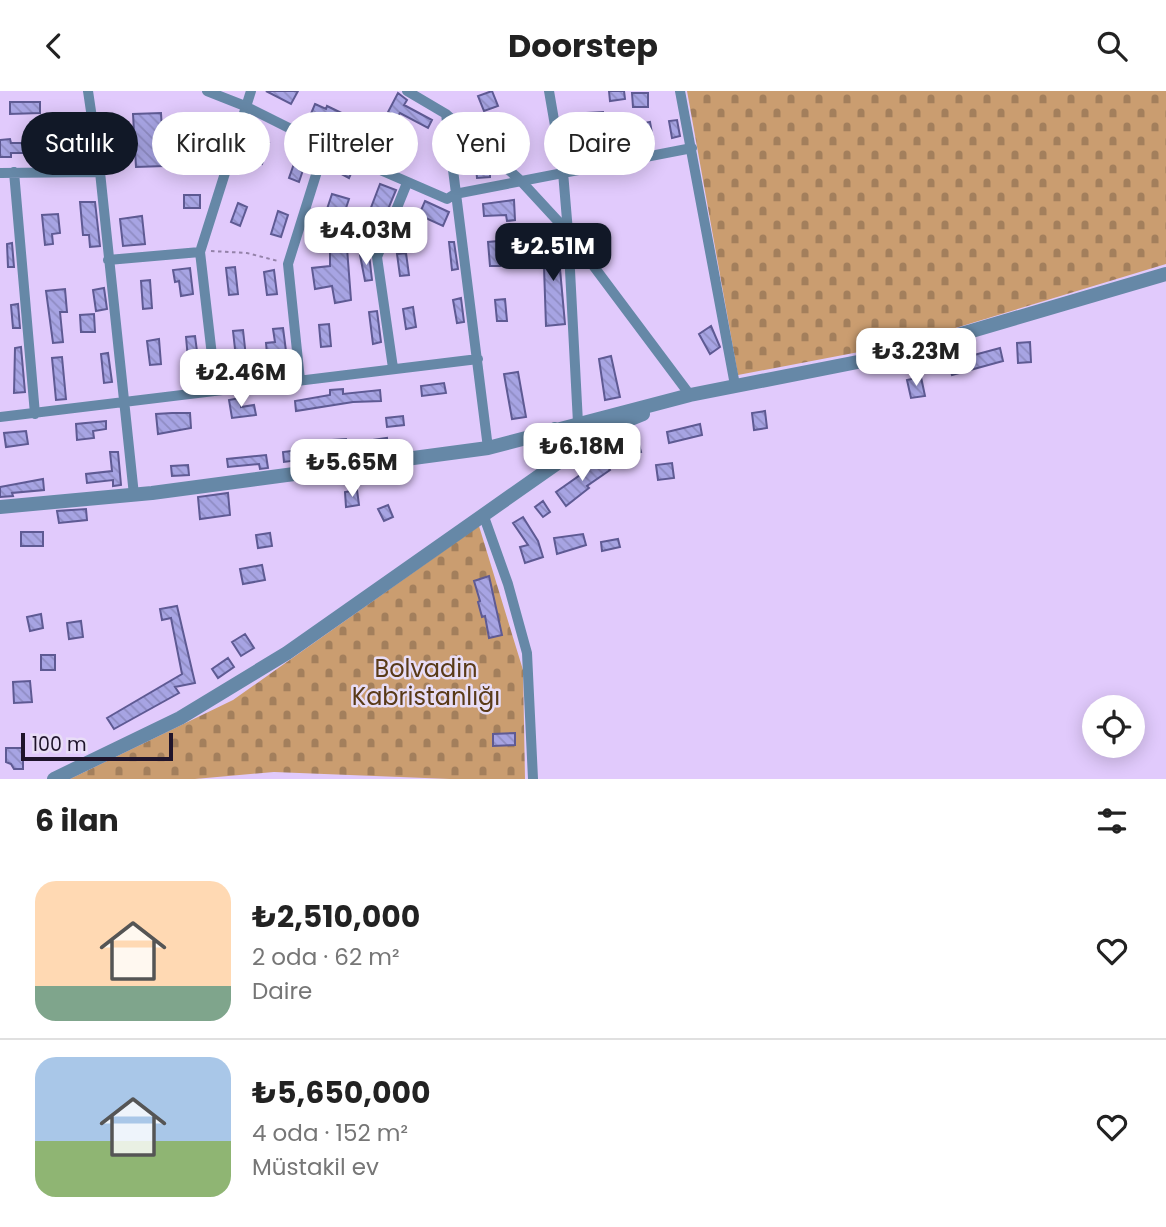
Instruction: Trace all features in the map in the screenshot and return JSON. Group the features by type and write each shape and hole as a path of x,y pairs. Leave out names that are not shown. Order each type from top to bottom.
{"street":[{"path":"88,91 91,112"},
{"path":"207,91 284,126"},
{"path":"216,390 200,252 251,91"},
{"path":"407,91 443,112"},
{"path":"549,91 552,112"},
{"path":"680,91 735,385"},
{"path":"655,155 692,148"},
{"path":"14,172 34,414"},
{"path":"0,173 21,172"},
{"path":"100,175 134,495"},
{"path":"300,380 288,264 315,175"},
{"path":"389,175 447,199 455,194 546,175"},
{"path":"453,175 488,448"},
{"path":"514,175 568,232 690,395"},
{"path":"562,175 578,423"},
{"path":"393,368 377,257 407,183"},
{"path":"108,260 200,252"},
{"path":"0,507 134,495 488,448 690,395 883,357 1166,274"},
{"path":"0,417 478,359"},
{"path":"54,779 180,718 287,653 606,429 690,395"},
{"path":"547,470 555,429"},
{"path":"483,514 508,584 527,653 533,779"}],"path":[{"path":"200,252 247,253 288,264"}],"green space":[{"path":"687,91 1166,91 1166,264 906,343 738,375"},
{"name":"Bolvadin Kabristanlığı","path":"479,526 523,670 525,779 274,772 195,779 70,779 233,700"}],"building":[{"path":"266,91 298,91 291,104"},
{"path":"492,91 498,106 484,111 478,96"},
{"path":"609,91 624,91 625,99 610,101"},
{"path":"398,93 407,100 404,105 417,112 388,112"},
{"path":"632,93 648,93 648,107 633,107"},
{"path":"10,102 40,102 40,112 10,114"},
{"path":"315,104 340,112 312,112"},
{"path":"418,112 432,120 428,128 418,123"},
{"path":"152,113 152,166 138,167 138,114"},
{"path":"677,120 680,136 672,138 669,121"},
{"path":"10,139 11,143 21,143 21,153 0,157 0,140"},
{"path":"290,175 301,175 299,182 289,178"},
{"path":"477,175 490,175 490,177 477,178"},
{"path":"380,184 396,190 379,231 364,226"},
{"path":"332,194 349,199 344,214 327,209"},
{"path":"184,195 200,195 200,208 184,208"},
{"path":"514,200 515,220 507,221 506,215 484,216 483,204"},
{"path":"425,201 449,212 443,226 419,215"},
{"path":"80,202 95,202 100,246 90,247 89,235 83,235"},
{"path":"238,203 247,207 240,226 231,222"},
{"path":"278,211 288,215 281,237 271,234"},
{"path":"58,214 60,233 52,234 53,244 45,245 42,215"},
{"path":"142,216 145,244 123,246 120,219"},
{"path":"557,236 565,324 546,326 543,237"},
{"path":"498,241 500,266 490,266 488,242"},
{"path":"449,242 454,242 458,269 452,270"},
{"path":"12,243 14,267 8,267 7,244"},
{"path":"330,247 347,248 351,300 335,303 332,286 315,289 312,268 330,266"},
{"path":"406,253 409,275 400,276 397,254"},
{"path":"369,254 372,280 365,281 360,255"},
{"path":"235,267 238,294 229,295 226,268"},
{"path":"190,268 193,294 181,296 179,281 175,282 173,270"},
{"path":"274,270 277,294 267,295 264,272"},
{"path":"150,280 152,308 143,309 141,281"},
{"path":"104,288 107,309 96,311 93,290"},
{"path":"65,289 67,312 60,312 63,342 53,343 46,291"},
{"path":"461,298 464,322 457,323 453,300"},
{"path":"505,299 507,321 497,321 495,300"},
{"path":"18,304 20,328 13,328 11,305"},
{"path":"413,307 416,327 406,329 403,309"},
{"path":"377,311 381,342 373,344 369,312"},
{"path":"94,314 95,332 81,332 80,315"},
{"path":"329,324 331,346 321,347 319,325"},
{"path":"711,326 720,347 710,354 699,334"},
{"path":"283,328 286,351 267,354 266,343 275,342 273,329"},
{"path":"243,330 246,357 236,358 233,331"},
{"path":"195,336 198,359 188,359 186,337"},
{"path":"159,339 161,364 150,365 147,341"},
{"path":"1030,342 1031,362 1018,363 1017,343"},
{"path":"21,347 25,392 14,393 15,348"},
{"path":"1000,348 1003,361 952,375 948,362"},
{"path":"108,353 112,382 104,383 101,354"},
{"path":"611,356 620,397 605,400 599,359"},
{"path":"62,357 66,399 56,400 52,358"},
{"path":"518,372 526,417 512,419 504,374"},
{"path":"921,377 925,396 911,398 907,380"},
{"path":"444,383 446,393 422,396 421,386"},
{"path":"343,389 343,394 380,390 381,401 353,402 296,411 295,401 330,395 330,390"},
{"path":"240,398 241,407 254,405 256,415 232,418 229,400"},
{"path":"765,411 767,428 754,430 752,413"},
{"path":"190,413 191,428 158,434 156,414"},
{"path":"403,416 404,425 387,427 386,418"},
{"path":"106,421 106,429 93,431 94,438 77,440 76,424"},
{"path":"700,424 702,435 669,443 667,432"},
{"path":"26,431 28,444 6,447 4,433"},
{"path":"387,438 388,448 366,450 365,441"},
{"path":"346,439 348,456 335,458 333,440"},
{"path":"638,441 641,452 625,455 622,444"},
{"path":"306,449 307,459 284,462 283,452"},
{"path":"110,452 118,452 121,485 113,486 113,480 87,483 86,474 112,471"},
{"path":"266,455 268,468 260,469 259,464 228,467 227,459"},
{"path":"603,459 610,470 587,486 589,488 566,506 556,492"},
{"path":"672,463 674,478 658,480 656,465"},
{"path":"188,465 189,475 172,476 171,466"},
{"path":"43,479 44,490 0,497 0,487"},
{"path":"357,490 359,505 346,507 345,492"},
{"path":"228,493 230,515 200,519 198,497"},
{"path":"543,501 550,512 543,517 535,507"},
{"path":"388,505 393,517 384,521 378,509"},
{"path":"86,509 87,520 59,523 57,511"},
{"path":"523,517 538,541 543,557 525,563 520,547 528,545 513,523"},
{"path":"21,532 43,532 43,546 21,546"},
{"path":"270,533 272,546 258,548 256,535"},
{"path":"583,534 586,545 557,554 554,538"},
{"path":"618,539 620,547 602,551 601,542"},
{"path":"262,565 265,580 243,584 240,569"},
{"path":"489,576 502,635 489,638 474,581"},
{"path":"177,606 195,683 175,687 179,693 114,729 107,718 182,674 171,618 162,620 160,609"},
{"path":"41,614 43,628 30,631 27,617"},
{"path":"81,621 83,637 69,639 67,623"},
{"path":"245,634 254,648 241,656 232,642"},
{"path":"41,655 55,655 55,670 41,670"},
{"path":"228,658 234,667 218,678 212,669"},
{"path":"30,681 32,702 14,703 13,682"},
{"path":"515,733 515,745 493,746 493,734"},
{"path":"6,748 23,748 23,769 14,769 6,762"}]}
